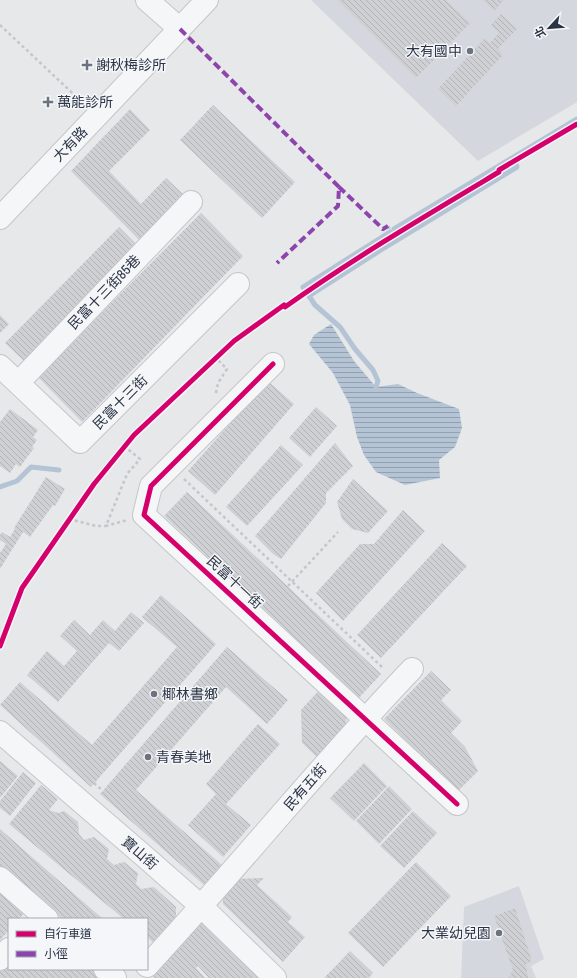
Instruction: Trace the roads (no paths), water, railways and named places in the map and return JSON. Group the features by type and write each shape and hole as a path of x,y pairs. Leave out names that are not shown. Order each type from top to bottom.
{"street":[{"path":"147,0 180,29"},
{"name":"大有路","path":"0,218 207,0"},
{"name":"民富十三街85巷","path":"18,383 191,202"},
{"name":"民富十三街","path":"0,366 80,442 238,284"},
{"name":"民富十一街","path":"273,364 151,486 144,514 457,804"},
{"name":"民有五街","path":"148,966 202,907 364,719 412,669"},
{"name":"寶山街","path":"0,732 202,907 275,978"},
{"path":"0,878 41,917"},
{"path":"0,959 8,950"},
{"path":"105,970 115,978"}],"water":[{"path":"331,324 354,361 376,387 398,384 459,409 462,428 455,447 439,460 440,478 405,485 376,472 364,455 357,437 350,405 333,373 309,344 314,335"}],"waterway":[{"path":"394,229 577,119"},
{"path":"309,296 384,248 517,167 516,163"},
{"path":"376,387 378,381 373,370 355,349 340,327 315,305 303,287 390,232"},
{"path":"0,487 17,481 31,467 59,470"}],"place":[{"name":"大有國中","path":"470,51"},
{"name":"謝秋梅診所","path":"87,65"},
{"name":"萬能診所","path":"48,102"},
{"name":"椰林書鄉","path":"154,694"},
{"name":"青春美地","path":"148,757"},
{"name":"大業幼兒園","path":"499,933"}]}
